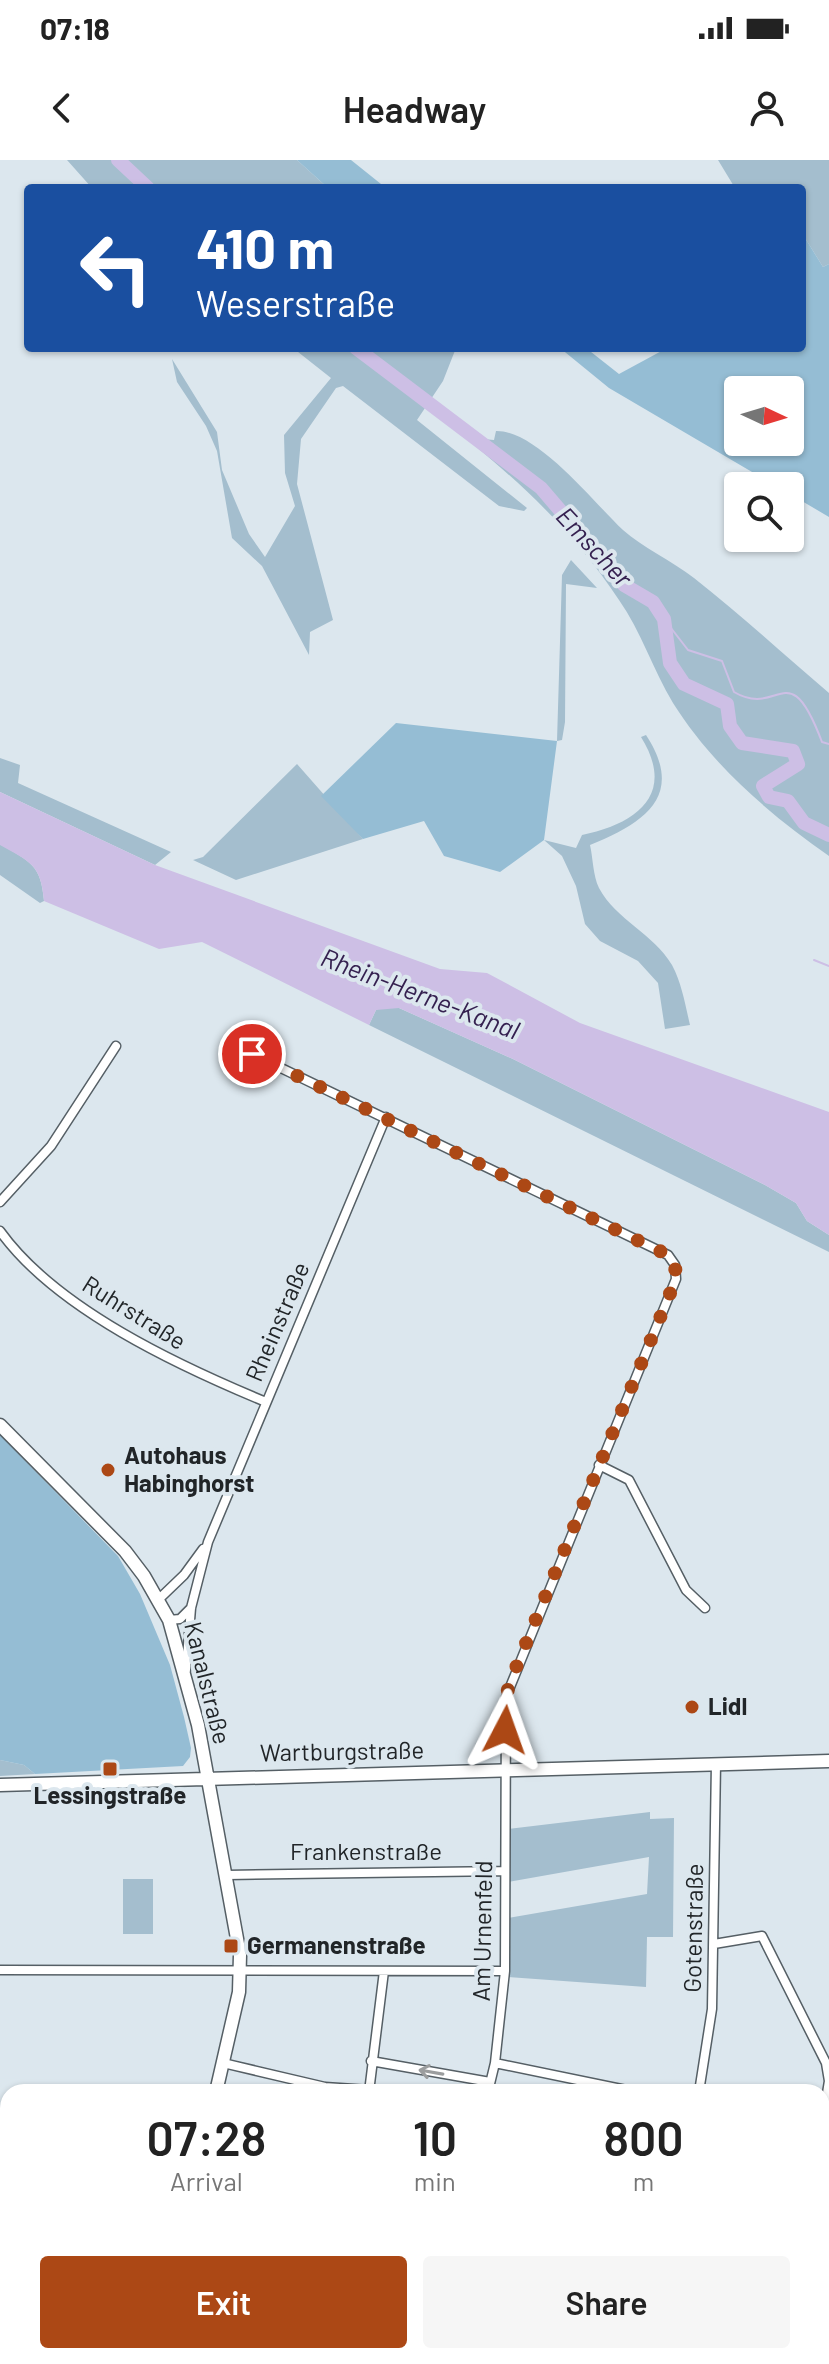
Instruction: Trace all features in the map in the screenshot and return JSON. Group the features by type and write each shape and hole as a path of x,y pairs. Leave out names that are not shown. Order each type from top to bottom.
{"main road":[{"name":"Kanalstraße","path":"0,1425 125,1551 159,1599 169,1620 186,1674 227,1875 241,1969 218,2084"},
{"name":"Wartburgstraße","path":"0,1785 207,1776 829,1761"}],"street":[{"path":"0,1202 51,1146 116,1046"},
{"path":"252,1054 386,1117"},
{"name":"Am Urnenfeld","path":"386,1117 668,1255 675,1265 676,1279 508,1687 505,1971 490,2084"},
{"name":"Rheinstraße","path":"186,1674 191,1608 208,1542 386,1117"},
{"name":"Ruhrstraße","path":"0,1231 15,1252 65,1293 139,1343 266,1402"},
{"path":"599,1465 629,1480 686,1590 705,1608"},
{"name":"Rheinstraße","path":"159,1599 184,1575 208,1542"},
{"path":"169,1620 180,1619 191,1608"},
{"name":"Gotenstraße","path":"700,2084 710,2031 716,1763"},
{"name":"Frankenstraße","path":"227,1875 505,1871"},
{"path":"714,1944 762,1936 826,2063 829,2084"},
{"path":"0,1970 505,1971"},
{"path":"369,2084 384,1971"},
{"path":"371,2061 475,2084"},
{"path":"223,2063 312,2084"},
{"path":"495,2063 597,2084"}],"shaded area":[{"path":"67,160 297,160 324,184 88,184"},
{"path":"297,160 351,160 381,184 324,184"},
{"path":"718,160 829,160 829,264 823,267 806,239 806,184 733,184"},
{"path":"806,239 823,267 829,264 829,517 804,502 804,472 752,472 725,456 804,456 804,376 724,376 724,455 609,388 565,352 591,352 619,374 660,352 806,352"},
{"path":"298,352 454,352 443,381 417,420 527,508 524,511 499,506 343,386 336,388 301,439 297,484 333,620 310,632 309,655 262,566 232,538 217,451 206,426 177,382 172,359 217,432 222,470 249,534 265,557 295,506 285,473 284,435 331,378"},
{"path":"496,431 529,442 547,455 623,530 694,578 829,693 829,856 743,787 688,726 666,690 627,612 603,577 552,517 474,445 483,439 494,440"},
{"path":"571,560 597,588 566,584 565,722 562,740 557,741 562,575"},
{"path":"396,723 557,741 544,840 500,872 444,856 424,821 363,839 321,796"},
{"path":"646,735 657,756 662,775 660,791 653,805 627,827 590,845 594,873 606,899 655,944 675,972 690,1025 665,1029 658,983 638,961 600,941 585,924 576,886 562,856 544,840 576,848 582,835 619,823 645,804 655,775 651,757 641,737"},
{"path":"0,758 20,765 18,783 171,852 155,865 0,792"},
{"path":"297,764 363,839 236,880 193,860 203,857"},
{"path":"0,844 37,871 44,901 40,903 0,875"},
{"path":"385,1006 399,1008 513,1059 765,1185 796,1203 807,1221 829,1235 829,1252 369,1025 376,1010"},
{"path":"0,1435 118,1556 140,1594 170,1665 184,1717 191,1748 190,1757 183,1766 35,1774 24,1765 0,1760"},
{"path":"0,1760 24,1765 35,1774 0,1776"},
{"path":"650,1812 650,1819 674,1818 673,1937 647,1937 646,1987 508,1977 508,1918 647,1894 649,1857 508,1882 508,1829"},
{"path":"123,1879 153,1879 153,1934 123,1934"}],"water":[{"name":"Rhein-Herne-Kanal","path":"0,792 155,865 440,969 487,973 580,1023 829,1112 829,1235 807,1221 796,1203 765,1185 513,1059 399,1008 376,1010 369,1025 202,942 159,949 44,901 37,872 0,845"}],"waterway":[{"name":"Emscher","path":"118,160 144,184"},
{"name":"Emscher","path":"361,352 541,488 624,585 653,602 664,619 670,663 684,684 727,704 730,726 742,743 793,751 798,764 763,786 769,797 788,801 804,823 829,835"},
{"path":"664,619 688,650 722,661 734,692 762,699 782,693 791,694 800,700 822,742 829,744"},
{"path":"814,960 829,966"}],"place":[{"name":"Autohaus Habinghorst","path":"108,1470"},
{"name":"Lidl","path":"692,1707"},
{"name":"Lessingstraße","path":"110,1769"},
{"name":"Germanenstraße","path":"231,1946"}],"route":[{"path":"252,1054 668,1255 675,1265 676,1279 508,1687 505,1730"}]}
